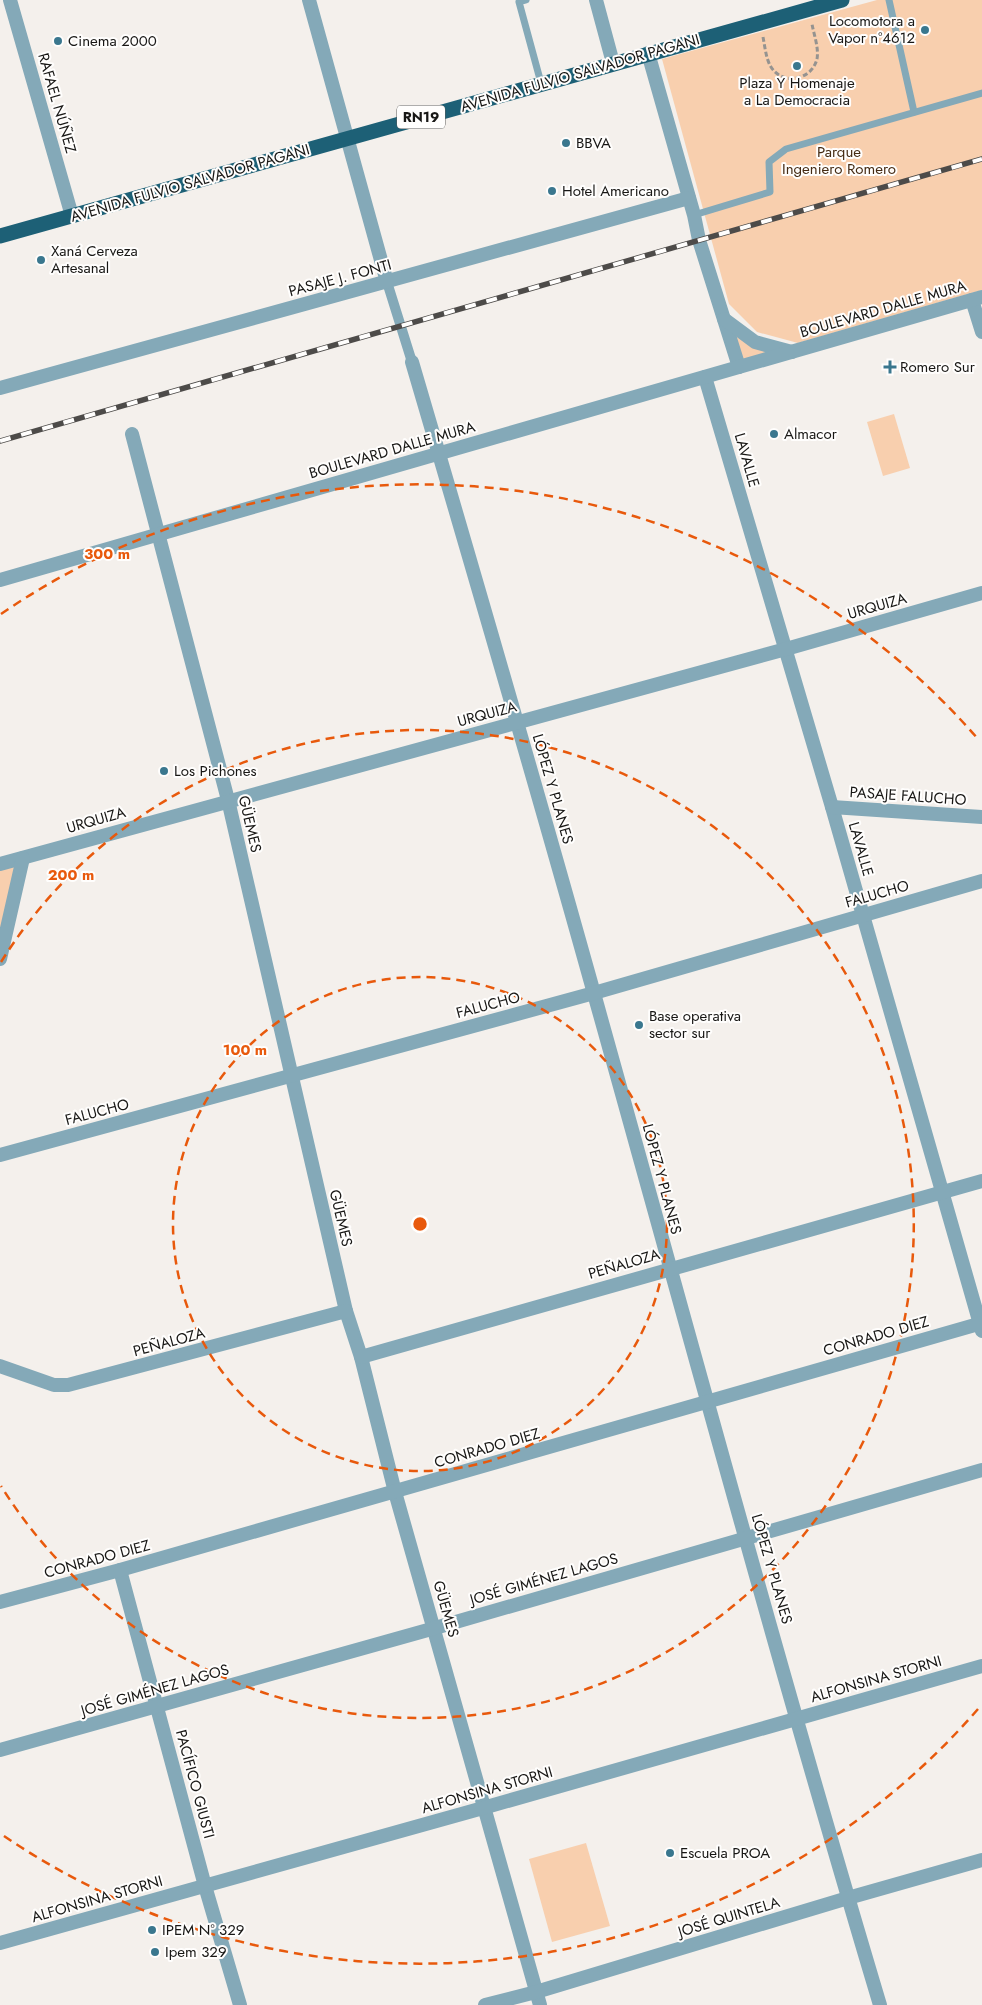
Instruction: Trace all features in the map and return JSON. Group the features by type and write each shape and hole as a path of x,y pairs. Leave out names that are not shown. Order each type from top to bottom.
{"highway":[{"name":"AVENIDA FULVIO SALVADOR PAGANI","path":"0,236 842,0"}],"street":[{"path":"309,0 387,282 412,362"},
{"path":"596,0 613,63"},
{"name":"RAFAEL NÚÑEZ","path":"9,1 72,216"},
{"path":"648,53 694,215 699,240 739,367"},
{"name":"PASAJE J. FONTI","path":"0,388 689,198"},
{"path":"977,299 982,332"},
{"name":"BOULEVARD DALLE MURA","path":"0,580 977,299"},
{"name":"BOULEVARD DALLE MURA","path":"724,318 755,342 793,352"},
{"name":"LÓPEZ Y PLANES","path":"412,362 594,993 797,1719 880,2005"},
{"name":"LAVALLE","path":"705,376 832,807 981,1326"},
{"name":"GÜEMES","path":"132,434 228,800 346,1311 361,1357 395,1492 435,1628 483,1808 538,1998"},
{"name":"URQUIZA","path":"0,864 228,800 786,649 982,593"},
{"name":"PASAJE FALUCHO","path":"832,807 982,817"},
{"path":"0,959 23,858"},
{"name":"FALUCHO","path":"0,1155 594,993 982,881"},
{"name":"PEÑALOZA","path":"361,1357 982,1180"},
{"name":"PEÑALOZA","path":"0,1366 54,1385 68,1385 346,1311"},
{"name":"CONRADO DIEZ","path":"0,1602 395,1492 708,1401 981,1326"},
{"name":"JOSÉ GIMÉNEZ LAGOS","path":"0,1750 435,1628 982,1470"},
{"name":"PACÍFICO GIUSTI","path":"120,1570 205,1886 240,2005"},
{"name":"ALFONSINA STORNI","path":"0,1943 982,1666"},
{"name":"JOSÉ QUINTELA","path":"485,2005 538,1998 848,1898 982,1860"}],"lane":[{"path":"526,0 519,2 541,83"},
{"path":"888,0 914,112"},
{"path":"694,215 770,192 768,162 786,149 982,93"}],"path":[{"path":"759,23 771,67 783,78 800,78 807,74 817,61 818,53 809,9"}],"green space":[{"name":"Parque Ingeniero Romero","path":"877,0 982,0 982,290 798,343 757,332 729,304 662,59"},
{"path":"730,328 783,352 741,363"},
{"path":"894,414 910,468 883,476 867,422"},
{"path":"23,858 0,959 0,864"},
{"path":"586,1843 610,1926 552,1942 529,1859"}],"railway":[{"path":"0,441 982,159"}],"place":[{"name":"Locomotora a Vapor n°4612","path":"925,30"},
{"name":"Cinema 2000","path":"58,41"},
{"name":"Plaza Y Homenaje a La Democracia","path":"797,66"},
{"name":"BBVA","path":"566,143"},
{"name":"Hotel Americano","path":"552,191"},
{"name":"Xaná Cerveza Artesanal","path":"41,260"},
{"name":"Romero Sur","path":"890,367"},
{"name":"Almacor","path":"774,434"},
{"name":"Los Pichones","path":"164,771"},
{"name":"Base operativa sector sur","path":"639,1025"},
{"name":"Escuela PROA","path":"670,1853"},
{"name":"IPEM N° 329","path":"152,1930"},
{"name":"Ipem 329","path":"155,1952"}]}
